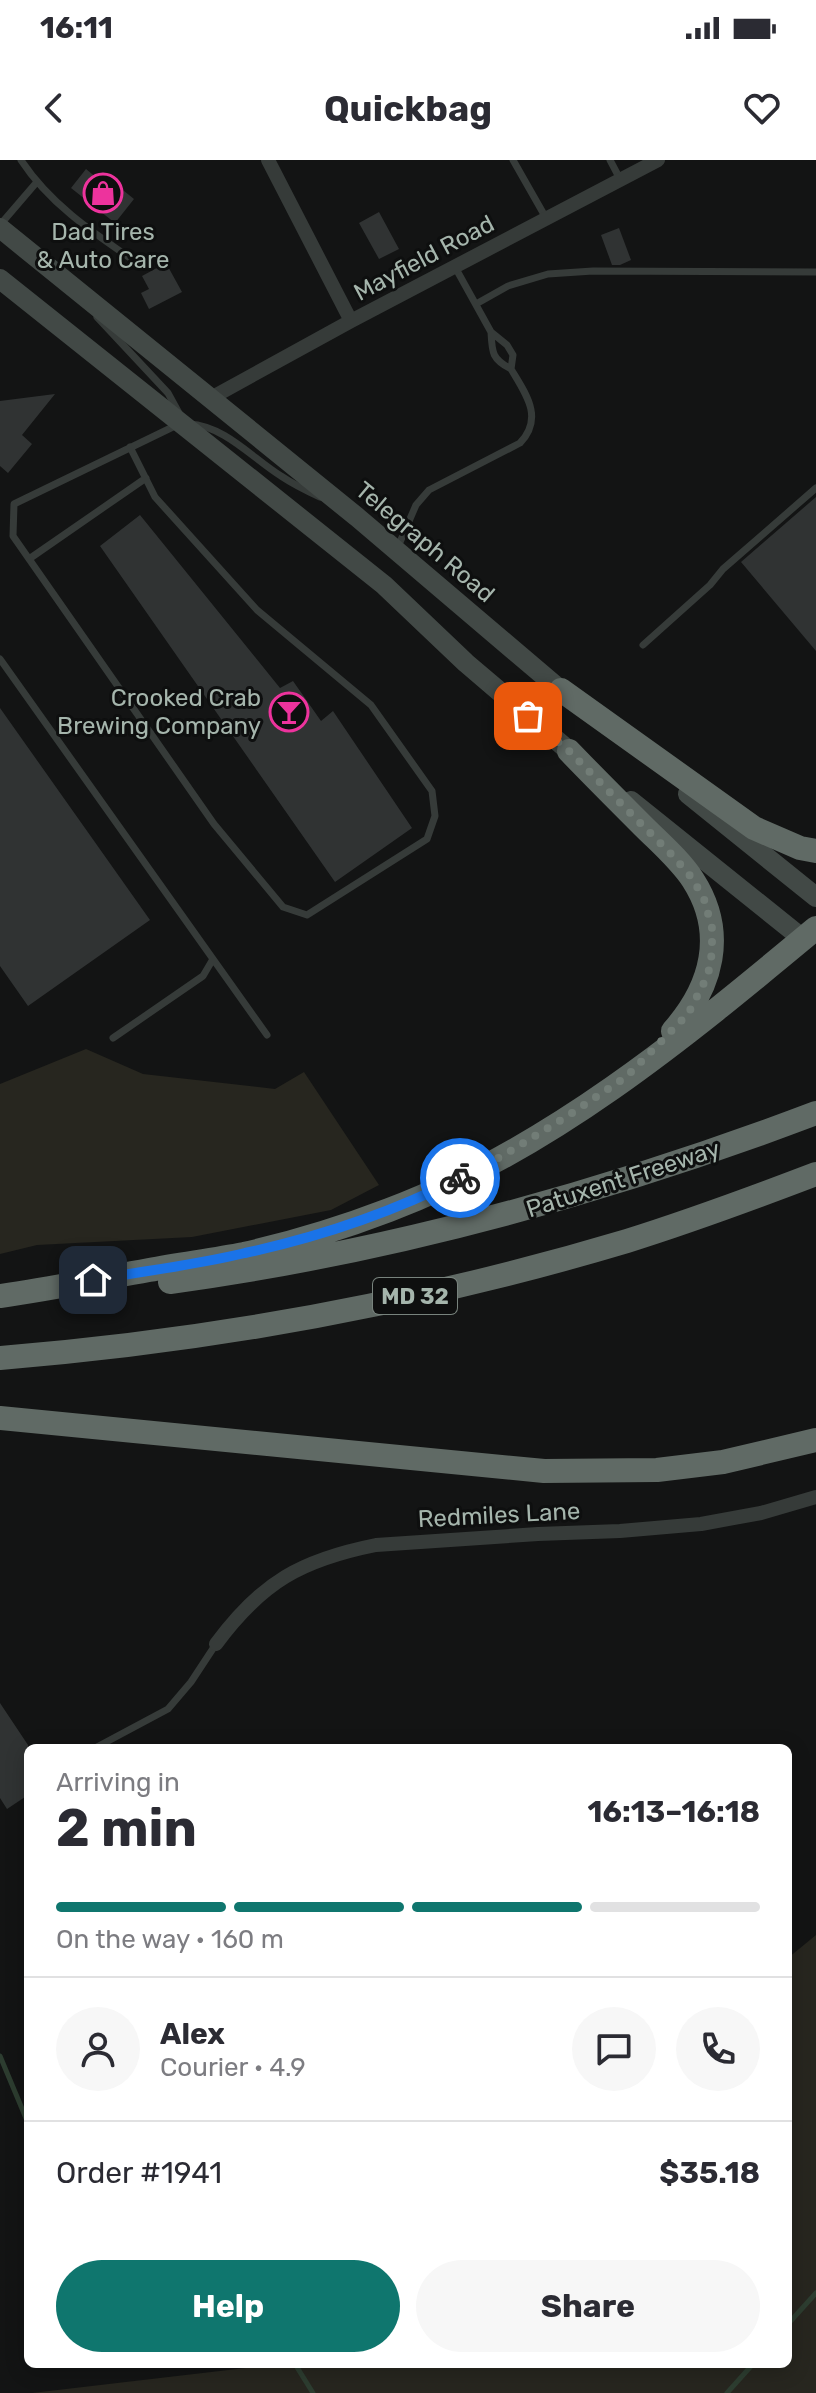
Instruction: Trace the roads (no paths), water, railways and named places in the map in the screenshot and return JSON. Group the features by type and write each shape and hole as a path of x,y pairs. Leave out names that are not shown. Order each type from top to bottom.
{"highway":[{"path":"561,690 754,828 800,848 816,851"},
{"path":"569,751 692,878 704,899 712,928 708,975 700,995 688,1014 626,1077"},
{"path":"0,1299 244,1254 320,1234 391,1209 445,1185 504,1155 626,1077 717,1010 809,934"},
{"name":"Patuxent Freeway","path":"0,1299 57,1296 247,1272 392,1243 610,1185 816,1113"},
{"name":"MD 32","path":"0,1358 265,1326 403,1299 531,1268 628,1240 816,1174"},
{"path":"0,1418 544,1471 657,1470 723,1462 816,1440"}],"main road":[{"name":"Telegraph Road","path":"0,226 816,897"},
{"path":"0,279 384,585 466,663 569,751 809,934"}],"street":[{"path":"268,160 351,321"},
{"name":"Mayfield Road","path":"211,398 658,160"},
{"name":"Redmiles Lane","path":"216,1644 246,1607 279,1580 321,1558 349,1550 376,1545 701,1524 761,1513 816,1497"}],"lane":[{"path":"21,160 36,183 89,230 133,260"},
{"path":"513,160 546,218"},
{"path":"610,160 620,180"},
{"path":"0,226 36,183"},
{"path":"455,266 491,332 507,345 513,355 511,369"},
{"path":"476,304 508,286 548,274 593,271 816,272"},
{"path":"72,286 106,328 168,393 182,423"},
{"path":"396,550 416,505 429,490 520,443 529,434 533,416 530,406 511,369 498,362 492,351 491,332"},
{"path":"130,447 155,497 257,610 371,705 432,791 435,816 427,839 307,915 283,907 214,824 13,536 14,504 130,447 182,423 214,429 280,476 357,517"},
{"path":"29,559 146,478"},
{"path":"643,645 710,585 723,569 816,488"},
{"path":"0,659 267,1035"},
{"path":"113,1038 203,976 213,959"},
{"path":"102,1744 168,1709 191,1682 216,1644"}],"waterway":[{"path":"0,2056 24,2113"},
{"path":"792,2320 816,2293"},
{"path":"297,2368 313,2393"},
{"path":"727,2393 749,2368"}],"place":[{"name":"Dad Tires & Auto Care","path":"103,193"},
{"name":"Crooked Crab Brewing Company","path":"289,712"}]}
